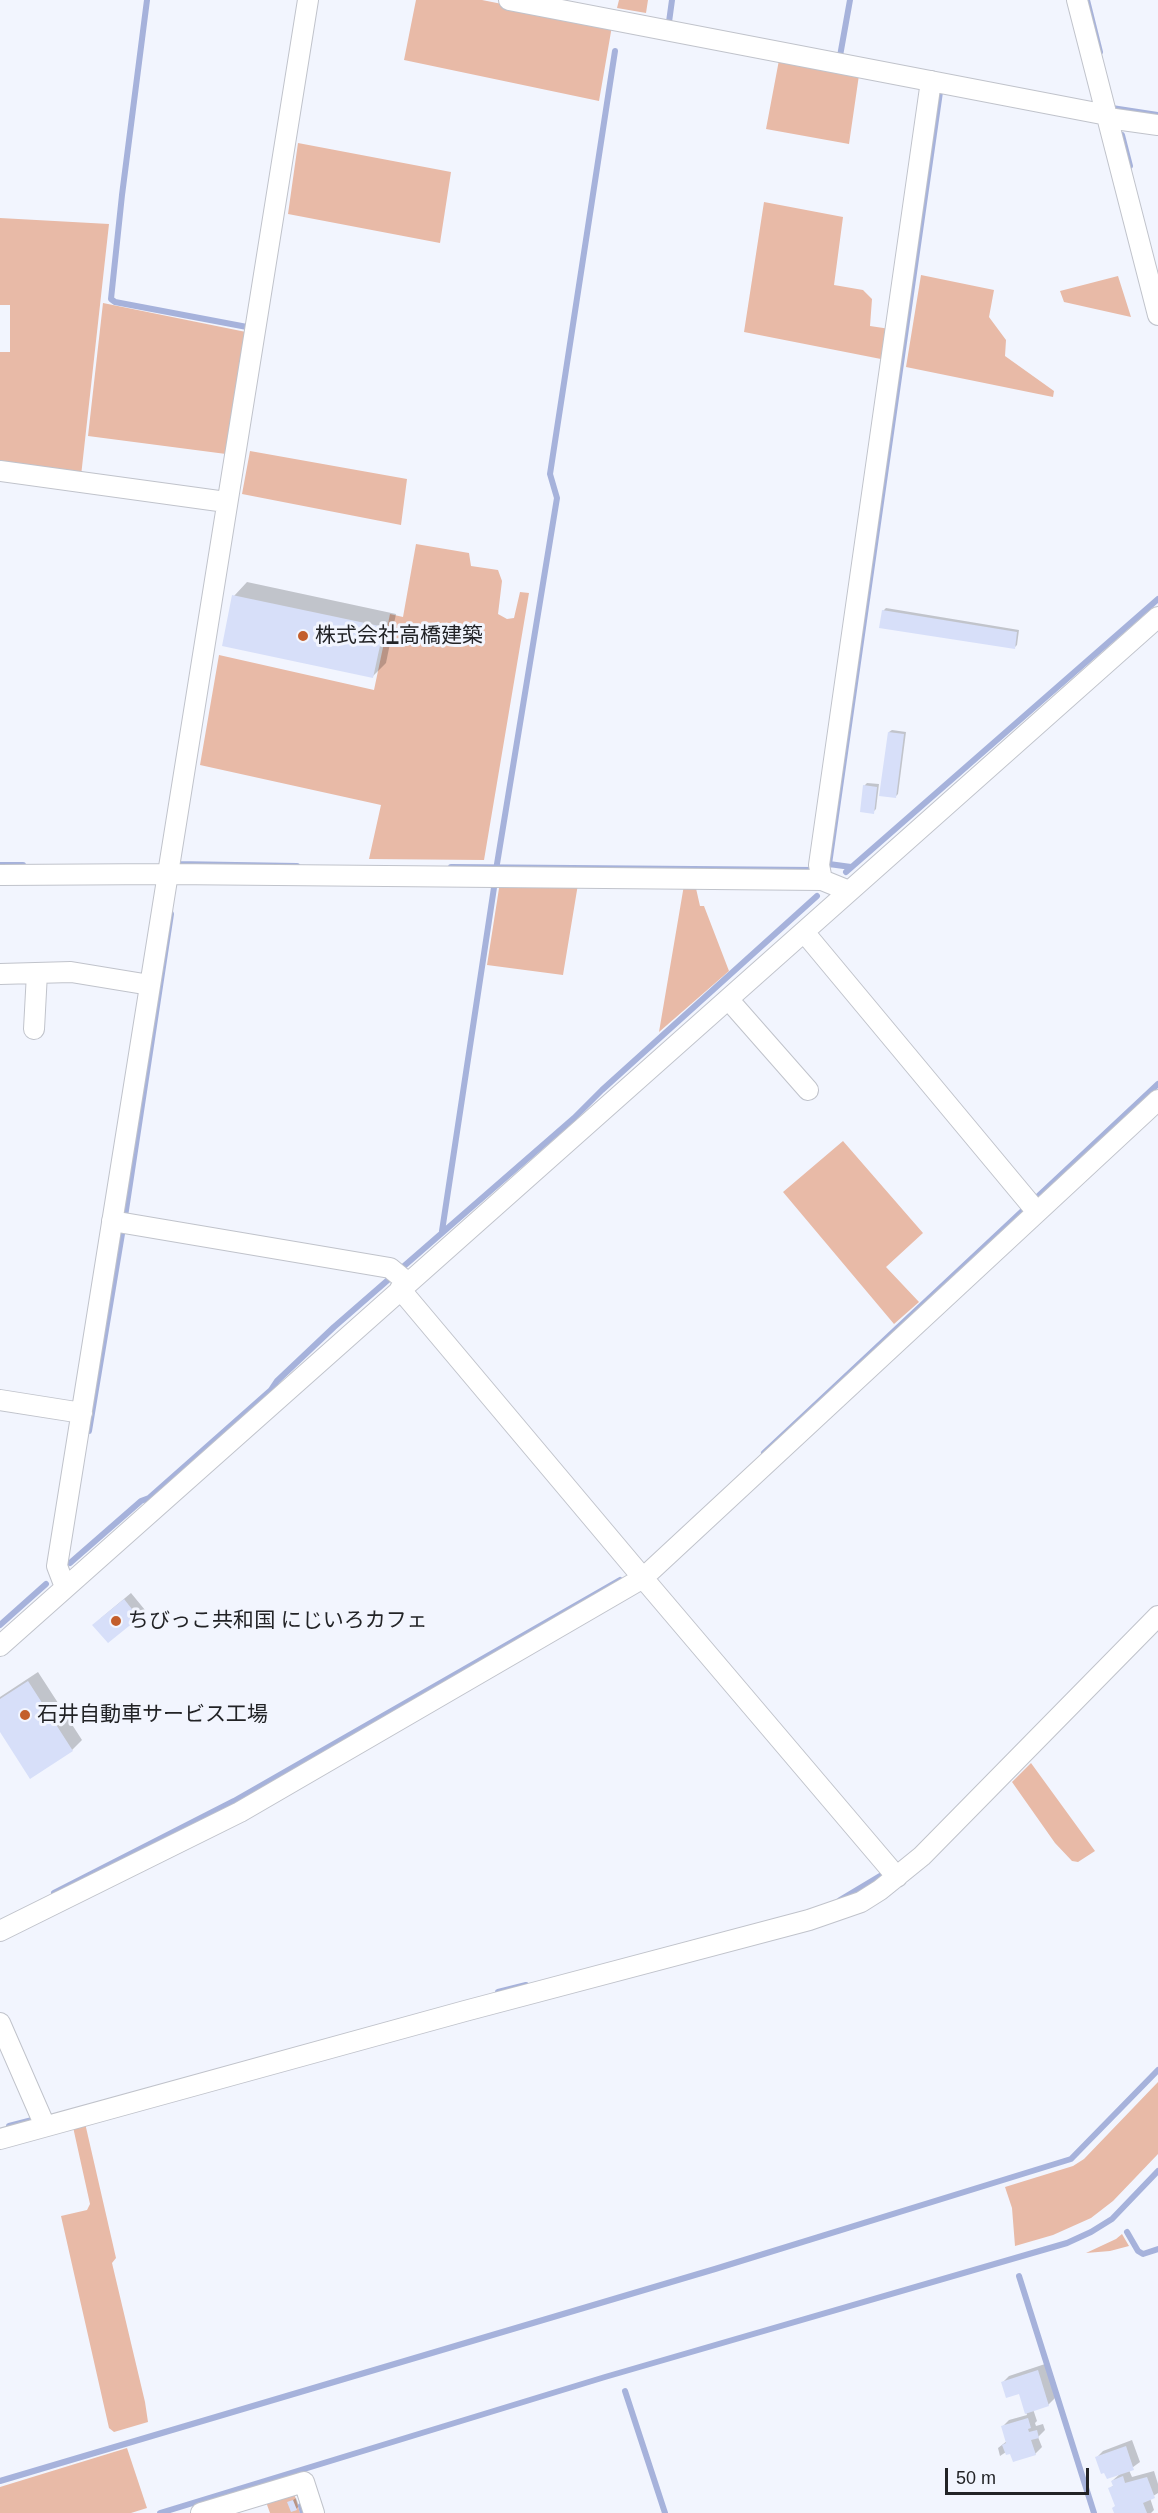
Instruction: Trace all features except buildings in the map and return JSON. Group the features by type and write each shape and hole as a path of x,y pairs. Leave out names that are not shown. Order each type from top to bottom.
{"street":[{"path":"65,1587 57,1566 308,0"},
{"path":"509,0 1158,125"},
{"path":"1077,0 1158,315"},
{"path":"820,872 939,82"},
{"path":"0,471 226,502"},
{"path":"0,1646 1158,617"},
{"path":"0,875 495,876 820,872 849,891"},
{"path":"804,932 1033,1206"},
{"path":"0,974 71,972 150,985"},
{"path":"34,1029 37,973"},
{"path":"728,999 808,1090"},
{"path":"0,1931 240,1812 643,1578 1033,1206 1158,1100"},
{"path":"112,1221 390,1268 643,1578 893,1872"},
{"path":"0,1400 82,1413"},
{"path":"0,2139 43,2121 809,1920 861,1902 893,1872 931,1848 1158,1616"},
{"path":"0,2024 43,2121"},
{"path":"201,2513 304,2482 314,2513"}],"shaded area":[{"path":"416,0 482,0 612,26 599,101 404,60"},
{"path":"619,0 648,0 646,13 617,8"},
{"path":"779,60 859,75 849,144 766,129"},
{"path":"298,143 451,172 440,243 288,214"},
{"path":"764,202 843,217 834,285 863,290 872,299 870,326 890,329 886,360 744,332"},
{"path":"0,218 109,224 81,476 0,465 0,352 10,352 10,305 0,305"},
{"path":"921,275 994,290 989,317 1006,340 1005,356 1054,391 1053,397 906,367"},
{"path":"1118,276 1131,317 1064,302 1060,291"},
{"path":"103,303 246,332 226,454 88,436"},
{"path":"250,451 407,479 401,525 242,494"},
{"path":"416,544 469,553 471,566 498,570 502,581 498,614 507,619 514,618 520,592 529,593 484,860 369,859 381,805 200,765 219,655 374,690 390,614 403,617"},
{"path":"500,882 578,884 563,975 487,965"},
{"path":"695,884 700,906 704,906 729,971 659,1032 684,885"},
{"path":"843,1141 923,1233 886,1267 919,1302 894,1324 783,1192"},
{"path":"1031,1763 1095,1851 1078,1862 1072,1861 1055,1843 1012,1782"},
{"path":"1158,2082 1158,2154 1113,2201 1091,2218 1053,2235 1015,2246 1012,2208 1005,2187 1073,2166 1084,2159"},
{"path":"85,2123 116,2258 112,2263 148,2422 114,2432 109,2428 61,2216 87,2210 90,2204 73,2127"},
{"path":"1122,2234 1129,2246 1110,2251 1086,2253 1116,2239"},
{"path":"127,2448 147,2508 131,2513 0,2513 0,2487"},
{"path":"294,2493 300,2513 270,2513 266,2502"}],"waterway":[{"path":"147,0 111,299 115,302 247,327"},
{"path":"669,22 672,0"},
{"path":"840,56 850,0"},
{"path":"1087,0 1100,52"},
{"path":"496,870 557,498 550,474 615,51"},
{"path":"851,867 829,864 941,85"},
{"path":"1112,108 1158,115"},
{"path":"1122,135 1130,166"},
{"path":"846,872 1158,599"},
{"path":"176,861 175,864 297,866"},
{"path":"451,867 814,870 827,867 829,864"},
{"path":"0,865 23,865"},
{"path":"442,1231 495,881"},
{"path":"70,1563 141,1501 149,1498 271,1390 277,1381 334,1327 574,1118 817,896"},
{"path":"89,1431 126,1210 171,914"},
{"path":"764,1453 1158,1084"},
{"path":"54,1893 234,1801 620,1580"},
{"path":"0,1625 46,1584"},
{"path":"840,1900 885,1873"},
{"path":"498,1992 526,1985"},
{"path":"0,2481 715,2269 1071,2159 1158,2070"},
{"path":"9,2126 40,2118"},
{"path":"160,2513 605,2377 1067,2243 1112,2219 1158,2171"},
{"path":"1127,2232 1138,2251 1143,2254 1158,2249"},
{"path":"1019,2276 1094,2513"},
{"path":"625,2391 665,2513"},
{"path":"301,2506 303,2513"}],"place":[{"name":"株式会社高橋建築","path":"303,636"},
{"name":"ちびっこ共和国 にじいろカフェ","path":"116,1621"},
{"name":"石井自動車サービス工場","path":"25,1715"}]}
